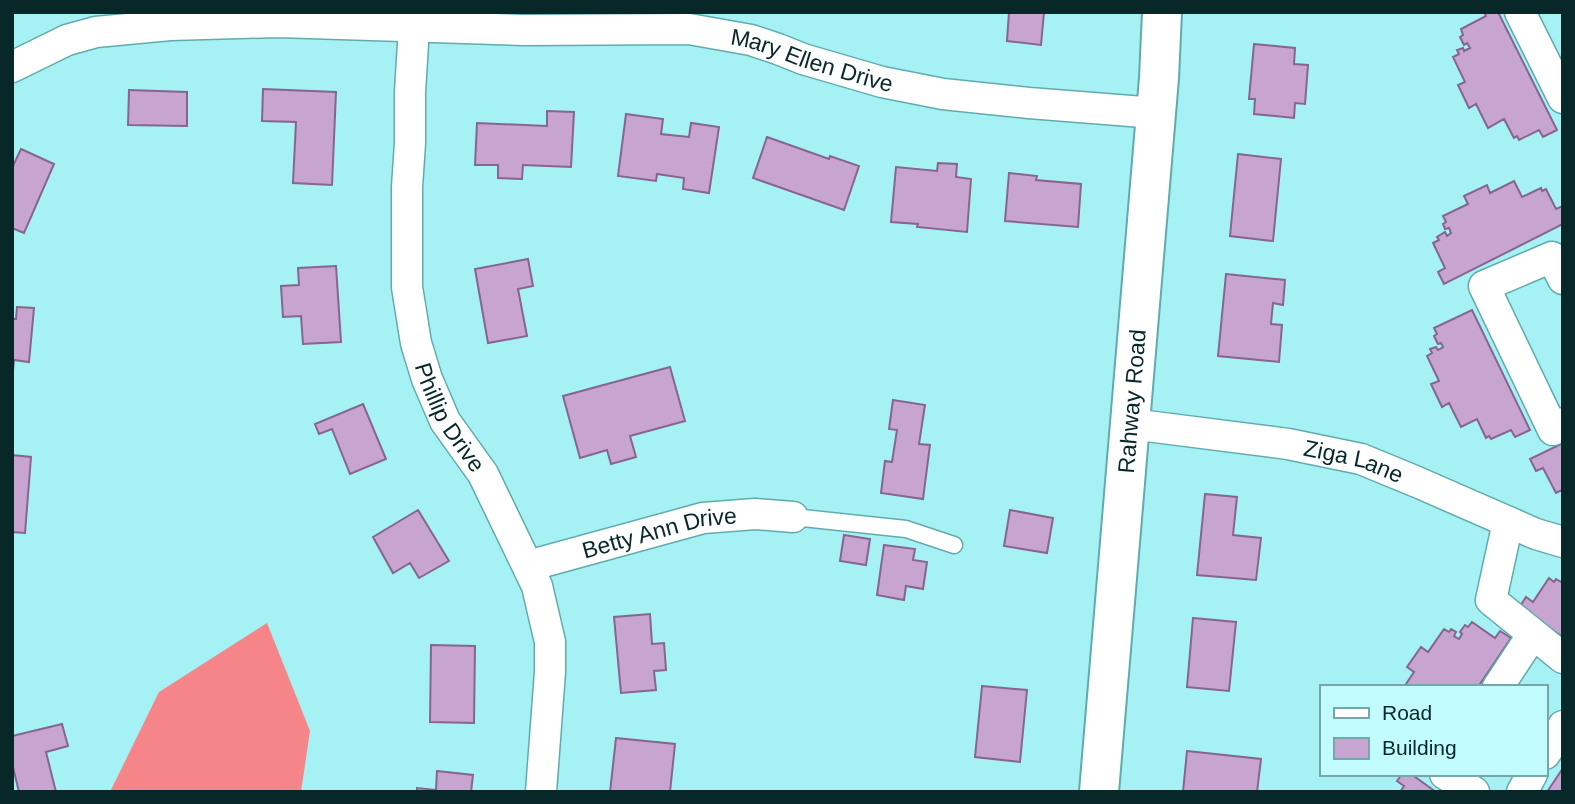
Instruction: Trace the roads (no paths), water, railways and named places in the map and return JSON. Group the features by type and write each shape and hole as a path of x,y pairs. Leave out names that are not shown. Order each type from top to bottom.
{"street":[{"name":"Rahway Road","path":"1100,792 1159,78 1162,12"},
{"path":"1520,12 1563,98"},
{"name":"Mary Ellen Drive","path":"12,67 67,40 96,32 170,25 278,22 525,30 689,30 751,40 803,59 883,82 943,94 1156,113"},
{"name":"Phillip Drive","path":"414,27 407,187 407,287 416,343 427,379 445,421 483,474 537,586 550,642 541,792"},
{"path":"1563,279 1552,257 1484,286 1553,430 1563,423"},
{"name":"Ziga Lane","path":"1131,424 1288,444 1361,459 1536,534 1563,542"},
{"name":"Betty Ann Drive","path":"528,566 703,518 755,514 793,517"},
{"path":"1508,522 1491,600 1563,658"},
{"path":"1499,685 1533,634"},
{"path":"1547,751 1563,726"},
{"path":"1448,776 1474,792"},
{"path":"1522,792 1531,776"}],"lane":[{"path":"793,517 906,529 954,545"}]}
